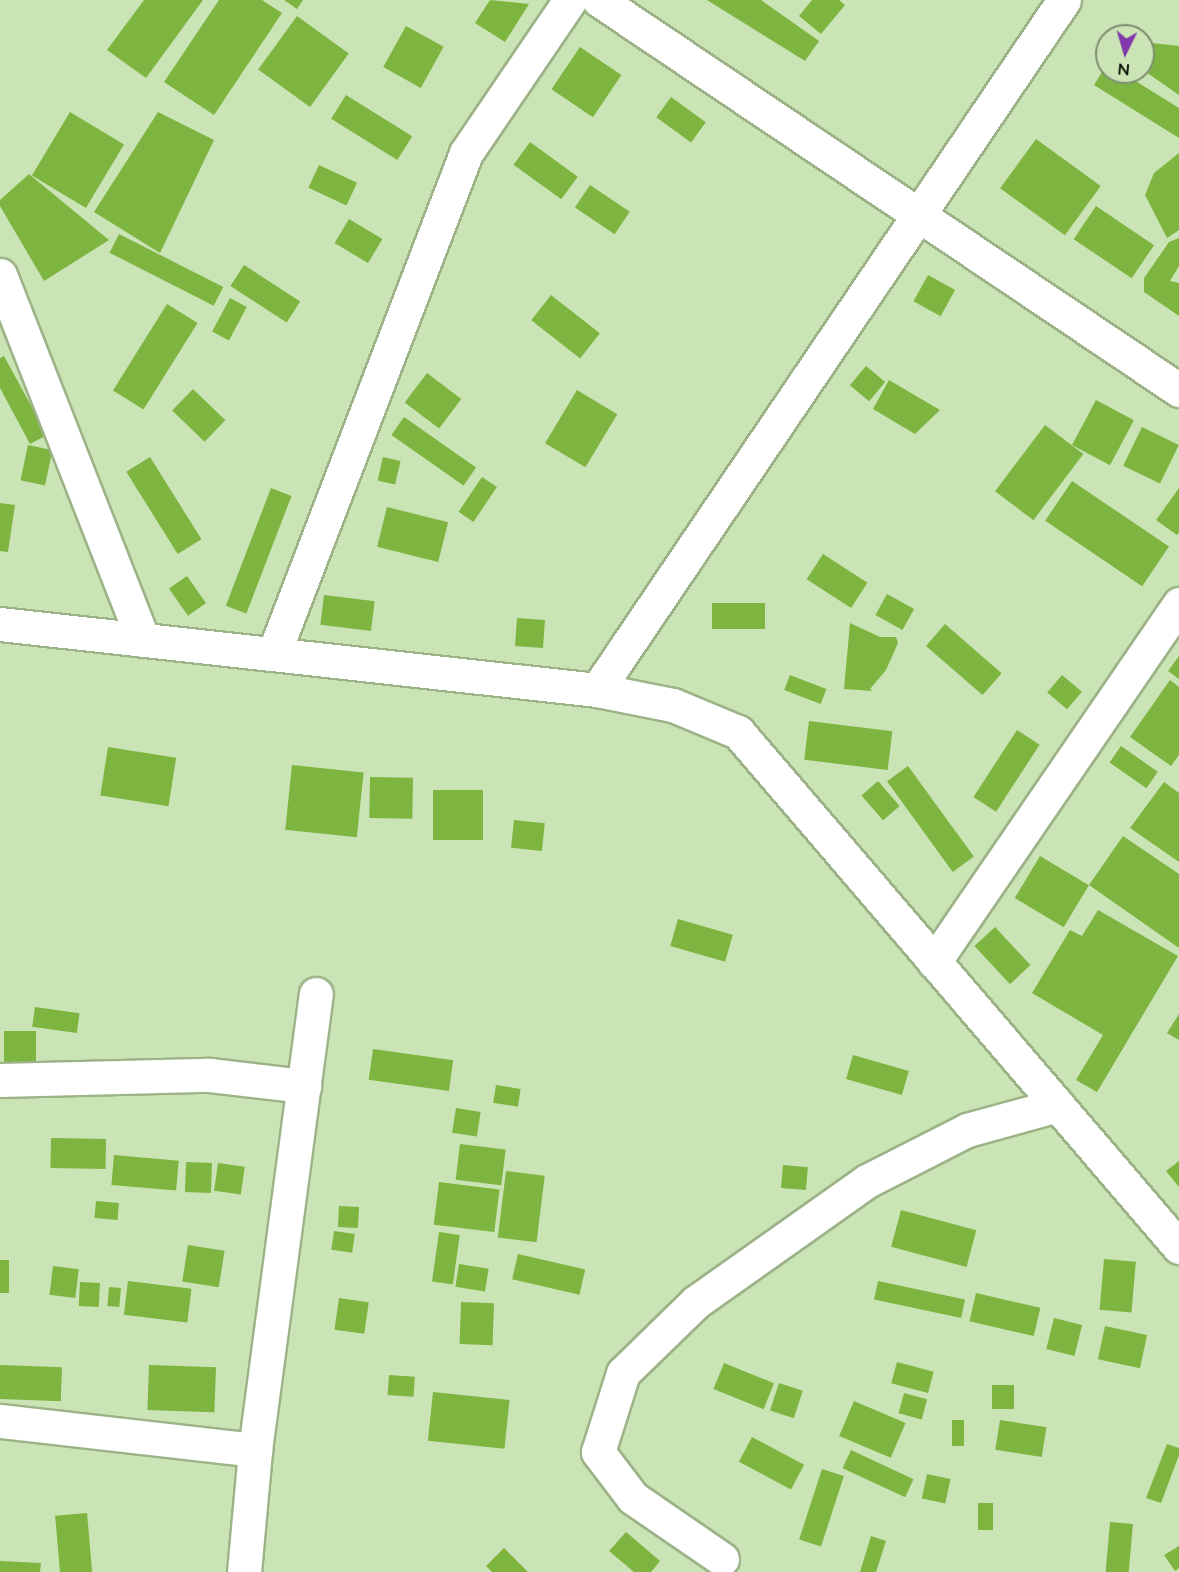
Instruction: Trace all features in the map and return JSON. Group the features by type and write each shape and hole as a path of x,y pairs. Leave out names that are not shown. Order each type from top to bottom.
{"street":[{"path":"274,653 466,153 570,0"},
{"path":"599,0 1179,390"},
{"path":"597,690 915,213 1064,0"},
{"path":"0,275 143,640"},
{"path":"934,962 1179,604"},
{"path":"0,624 597,690 673,705 738,732 1179,1246"},
{"path":"244,1572 255,1450 316,994"},
{"path":"0,1080 210,1075 304,1086"},
{"path":"722,1559 633,1498 598,1452 623,1372 696,1302 867,1181 967,1130 1058,1106"},
{"path":"0,1422 255,1450"}],"building":[{"path":"144,0 203,0 146,78 107,50"},
{"path":"219,0 262,0 282,13 214,115 164,82"},
{"path":"284,0 303,0 297,9"},
{"path":"490,0 529,4 505,42 475,23"},
{"path":"707,0 761,0 819,41 805,61"},
{"path":"812,0 839,0 845,5 821,34 799,16"},
{"path":"297,16 349,54 310,107 258,69"},
{"path":"406,26 444,47 421,88 383,67"},
{"path":"1155,43 1179,46 1179,95 1155,78"},
{"path":"580,47 621,75 593,117 551,89"},
{"path":"1140,84 1179,108 1179,138 1094,85"},
{"path":"346,95 412,136 397,160 331,119"},
{"path":"671,97 706,122 691,143 656,117"},
{"path":"70,112 124,144 86,208 32,175"},
{"path":"158,112 214,140 160,253 94,212"},
{"path":"1036,139 1101,186 1065,235 1000,188"},
{"path":"530,142 578,177 561,199 514,165"},
{"path":"1179,153 1179,230 1167,238 1145,195 1154,173"},
{"path":"319,165 357,183 346,205 308,188"},
{"path":"29,174 109,240 44,281 0,206 0,200"},
{"path":"590,185 630,212 615,234 575,207"},
{"path":"1096,206 1154,245 1132,278 1074,239"},
{"path":"349,219 382,239 368,263 335,243"},
{"path":"119,234 223,287 214,306 109,253"},
{"path":"1179,238 1179,266 1170,281 1179,283 1179,316 1144,292 1144,278 1169,242"},
{"path":"244,265 300,301 287,322 230,286"},
{"path":"928,275 955,290 941,316 913,301"},
{"path":"551,295 600,333 580,358 531,320"},
{"path":"230,298 247,307 229,340 212,332"},
{"path":"167,304 198,323 143,410 113,391"},
{"path":"4,356 47,435 30,444 0,388 0,358"},
{"path":"866,366 885,382 869,401 850,385"},
{"path":"427,373 461,399 439,428 405,403"},
{"path":"889,380 940,410 915,434 873,409"},
{"path":"193,389 225,420 205,442 172,411"},
{"path":"577,390 617,414 585,467 545,443"},
{"path":"1096,400 1134,420 1110,465 1072,445"},
{"path":"404,417 476,467 463,485 391,435"},
{"path":"1045,425 1083,454 1033,520 995,491"},
{"path":"1142,427 1179,445 1160,484 1123,466"},
{"path":"28,445 52,450 45,485 21,480"},
{"path":"150,457 201,539 178,554 126,472"},
{"path":"383,457 401,461 395,484 378,480"},
{"path":"482,477 497,487 473,522 459,512"},
{"path":"1072,481 1169,546 1142,586 1045,521"},
{"path":"271,488 292,496 246,614 226,606"},
{"path":"1179,488 1179,532 1177,535 1156,520"},
{"path":"0,503 15,505 8,552 0,551"},
{"path":"387,507 448,522 438,562 377,547"},
{"path":"823,554 867,583 851,608 807,579"},
{"path":"187,576 206,603 188,616 169,589"},
{"path":"887,594 914,609 902,630 875,615"},
{"path":"324,595 375,601 371,631 320,625"},
{"path":"712,603 765,603 765,629 712,629"},
{"path":"517,618 545,620 543,648 515,646"},
{"path":"850,623 880,637 896,637 898,643 886,670 870,689 873,691 844,689"},
{"path":"945,624 1002,673 983,695 926,646"},
{"path":"1179,656 1179,679 1168,671"},
{"path":"790,675 826,689 821,704 784,690"},
{"path":"1062,675 1082,692 1067,709 1047,693"},
{"path":"1170,680 1179,687 1179,755 1171,766 1130,737"},
{"path":"809,721 892,731 888,770 804,760"},
{"path":"1017,730 1040,745 996,812 973,797"},
{"path":"1121,746 1158,772 1146,788 1110,762"},
{"path":"108,747 176,758 168,806 100,795"},
{"path":"292,765 364,773 357,837 285,830"},
{"path":"908,766 974,857 953,872 887,781"},
{"path":"370,777 413,778 412,819 369,818"},
{"path":"878,781 900,806 883,820 861,795"},
{"path":"1164,782 1179,793 1179,862 1130,828"},
{"path":"433,790 483,790 483,840 433,840"},
{"path":"514,820 545,823 542,851 511,848"},
{"path":"1123,836 1179,874 1179,948 1089,885"},
{"path":"1040,856 1089,885 1064,927 1015,898"},
{"path":"1098,910 1178,956 1097,1092 1076,1080 1103,1035 1032,993 1070,930 1082,936"},
{"path":"678,919 733,935 725,962 670,946"},
{"path":"995,927 1030,965 1010,984 975,946"},
{"path":"35,1007 80,1013 77,1033 32,1027"},
{"path":"1179,1014 1179,1040 1167,1033"},
{"path":"4,1031 36,1031 36,1063 4,1063"},
{"path":"373,1049 453,1060 449,1091 369,1080"},
{"path":"853,1055 909,1071 902,1095 846,1079"},
{"path":"496,1085 521,1089 518,1107 493,1103"},
{"path":"456,1108 481,1112 477,1137 452,1133"},
{"path":"51,1138 106,1139 105,1169 50,1168"},
{"path":"460,1144 506,1150 501,1185 456,1180"},
{"path":"114,1155 179,1161 176,1191 111,1185"},
{"path":"1179,1161 1179,1187 1166,1171"},
{"path":"186,1162 212,1163 211,1193 185,1192"},
{"path":"218,1163 245,1167 241,1194 214,1191"},
{"path":"783,1165 808,1167 806,1190 781,1188"},
{"path":"506,1171 545,1176 537,1242 498,1238"},
{"path":"439,1182 500,1189 494,1232 434,1225"},
{"path":"96,1201 119,1203 117,1220 95,1218"},
{"path":"339,1206 359,1207 358,1228 338,1227"},
{"path":"901,1210 976,1230 967,1267 891,1247"},
{"path":"334,1231 355,1234 352,1253 331,1250"},
{"path":"439,1232 460,1235 453,1284 432,1282"},
{"path":"188,1245 225,1251 219,1287 182,1282"},
{"path":"518,1254 585,1270 579,1295 512,1279"},
{"path":"1104,1259 1136,1262 1131,1313 1100,1310"},
{"path":"0,1260 9,1260 9,1293 0,1293"},
{"path":"459,1264 489,1269 485,1291 455,1287"},
{"path":"53,1266 79,1269 75,1298 49,1295"},
{"path":"128,1281 192,1289 187,1323 124,1315"},
{"path":"878,1281 965,1300 961,1318 874,1300"},
{"path":"80,1282 100,1283 99,1307 79,1306"},
{"path":"109,1287 121,1288 119,1307 107,1306"},
{"path":"976,1293 1040,1308 1034,1336 969,1321"},
{"path":"339,1298 369,1302 364,1334 335,1330"},
{"path":"461,1302 494,1303 493,1345 460,1344"},
{"path":"1054,1318 1082,1325 1074,1356 1046,1349"},
{"path":"1105,1326 1147,1335 1140,1368 1098,1359"},
{"path":"897,1362 934,1372 928,1393 891,1383"},
{"path":"724,1363 774,1383 764,1409 714,1389"},
{"path":"0,1365 62,1367 61,1401 0,1399"},
{"path":"149,1365 216,1367 214,1412 147,1410"},
{"path":"389,1375 415,1377 414,1397 388,1395"},
{"path":"779,1383 803,1391 794,1418 770,1411"},
{"path":"992,1385 1014,1385 1014,1409 992,1409"},
{"path":"433,1392 510,1400 504,1449 428,1441"},
{"path":"904,1393 927,1399 922,1419 899,1413"},
{"path":"854,1401 906,1423 891,1458 839,1436"},
{"path":"952,1420 964,1420 964,1446 952,1446"},
{"path":"1000,1420 1046,1427 1042,1457 995,1450"},
{"path":"752,1437 804,1465 791,1489 739,1462"},
{"path":"1167,1444 1179,1448 1179,1455 1161,1503 1146,1498"},
{"path":"851,1450 914,1479 905,1497 843,1468"},
{"path":"822,1469 844,1476 821,1546 799,1539"},
{"path":"927,1474 950,1479 945,1503 922,1498"},
{"path":"978,1503 993,1503 993,1530 978,1530"},
{"path":"87,1513 92,1572 60,1572 55,1516"},
{"path":"1110,1522 1133,1524 1129,1572 1106,1572"},
{"path":"626,1532 660,1561 651,1572 634,1572 609,1551"},
{"path":"871,1536 886,1541 876,1572 860,1572"},
{"path":"1179,1546 1179,1568 1175,1571 1164,1555"},
{"path":"504,1548 528,1572 492,1572 486,1566"},
{"path":"0,1561 41,1563 40,1572 0,1572"}]}
